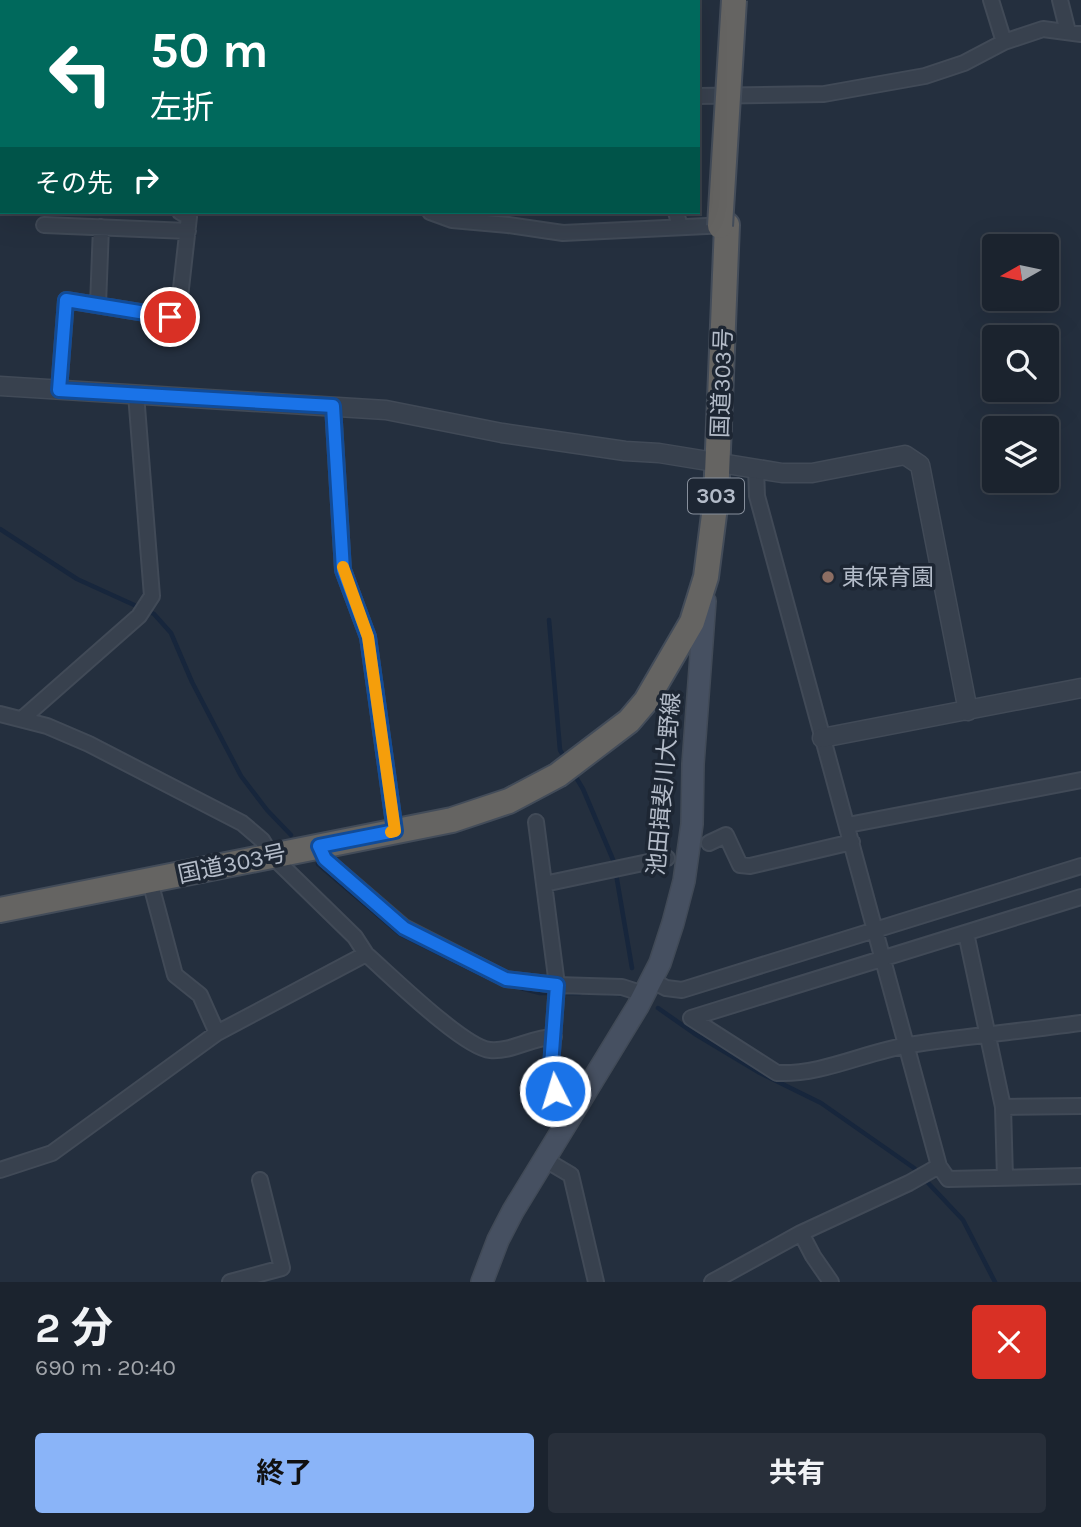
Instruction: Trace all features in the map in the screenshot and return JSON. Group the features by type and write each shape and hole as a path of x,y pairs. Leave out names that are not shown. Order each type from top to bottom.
{"highway":[{"name":"国道303号","path":"0,910 452,820 509,800 558,775 629,721 646,701 692,622 706,576 734,0"},
{"name":"国道303号","path":"724,226 744,0"},
{"name":"国道303号","path":"609,735 659,662 680,617 694,574 713,462"}],"main road":[{"name":"池田揖斐川大野線","path":"482,1282 498,1240 647,987 667,943 684,881 692,824 693,764 706,576"}],"street":[{"path":"991,0 1004,41"},
{"path":"1060,0 1075,33"},
{"path":"700,96 824,94 925,76 964,63 1004,41 1043,29 1075,33"},
{"path":"59,390 66,300 170,317 178,315 189,216 184,214"},
{"path":"436,214 452,220 564,233 724,226"},
{"path":"676,214 680,228"},
{"path":"44,225 188,231"},
{"path":"99,305 101,227"},
{"path":"0,386 386,410 502,433 625,451 659,453 782,473 812,473 905,455 920,465 968,711"},
{"path":"23,718 139,616 152,596 136,394"},
{"path":"333,406 343,570 368,637 395,831"},
{"path":"756,468 757,496 883,957 934,1169 948,1180 1081,1176"},
{"path":"822,738 1081,688"},
{"path":"0,713 47,726 89,744 242,823 262,840 271,855 355,937 366,954 462,1037 488,1050 554,1037"},
{"path":"848,825 1081,780"},
{"path":"536,822 557,985 551,1066 555,1091 576,1107"},
{"path":"709,843 726,835 740,865 750,866 852,842"},
{"path":"319,846 325,859 404,928 506,979 557,985 682,990 1081,866"},
{"path":"544,884 667,858"},
{"path":"150,881 175,975 200,995 217,1033"},
{"path":"1081,897 691,1018 777,1073 791,1074 824,1068 906,1045 1081,1023"},
{"path":"966,933 1003,1107 1005,1178"},
{"path":"0,1170 52,1153 217,1033 366,954"},
{"path":"1003,1107 1081,1106"},
{"path":"544,1159 571,1175 596,1282"},
{"path":"712,1282 801,1233 934,1169"},
{"path":"230,1282 282,1268 260,1180"},
{"path":"801,1233 831,1282"}],"waterway":[{"path":"0,529 77,579 154,614 171,633 192,682 241,776 267,810 291,835"},
{"path":"549,620 560,750 566,760"},
{"path":"574,774 614,862 632,968"},
{"path":"318,864 400,934 497,982"},
{"path":"509,985 540,993 580,993"},
{"path":"606,993 620,994"},
{"path":"658,1008 760,1073 821,1103 914,1168 963,1220 995,1282"}],"slow traffic":[{"path":"343,567 368,637 395,831 391,832"}],"place":[{"name":"東保育園","path":"828,577"}],"route":[{"path":"170,317 66,300 59,390 333,406 343,570 368,637 395,831 319,846 325,859 404,928 506,979 557,985 551,1066 555,1091"}]}
